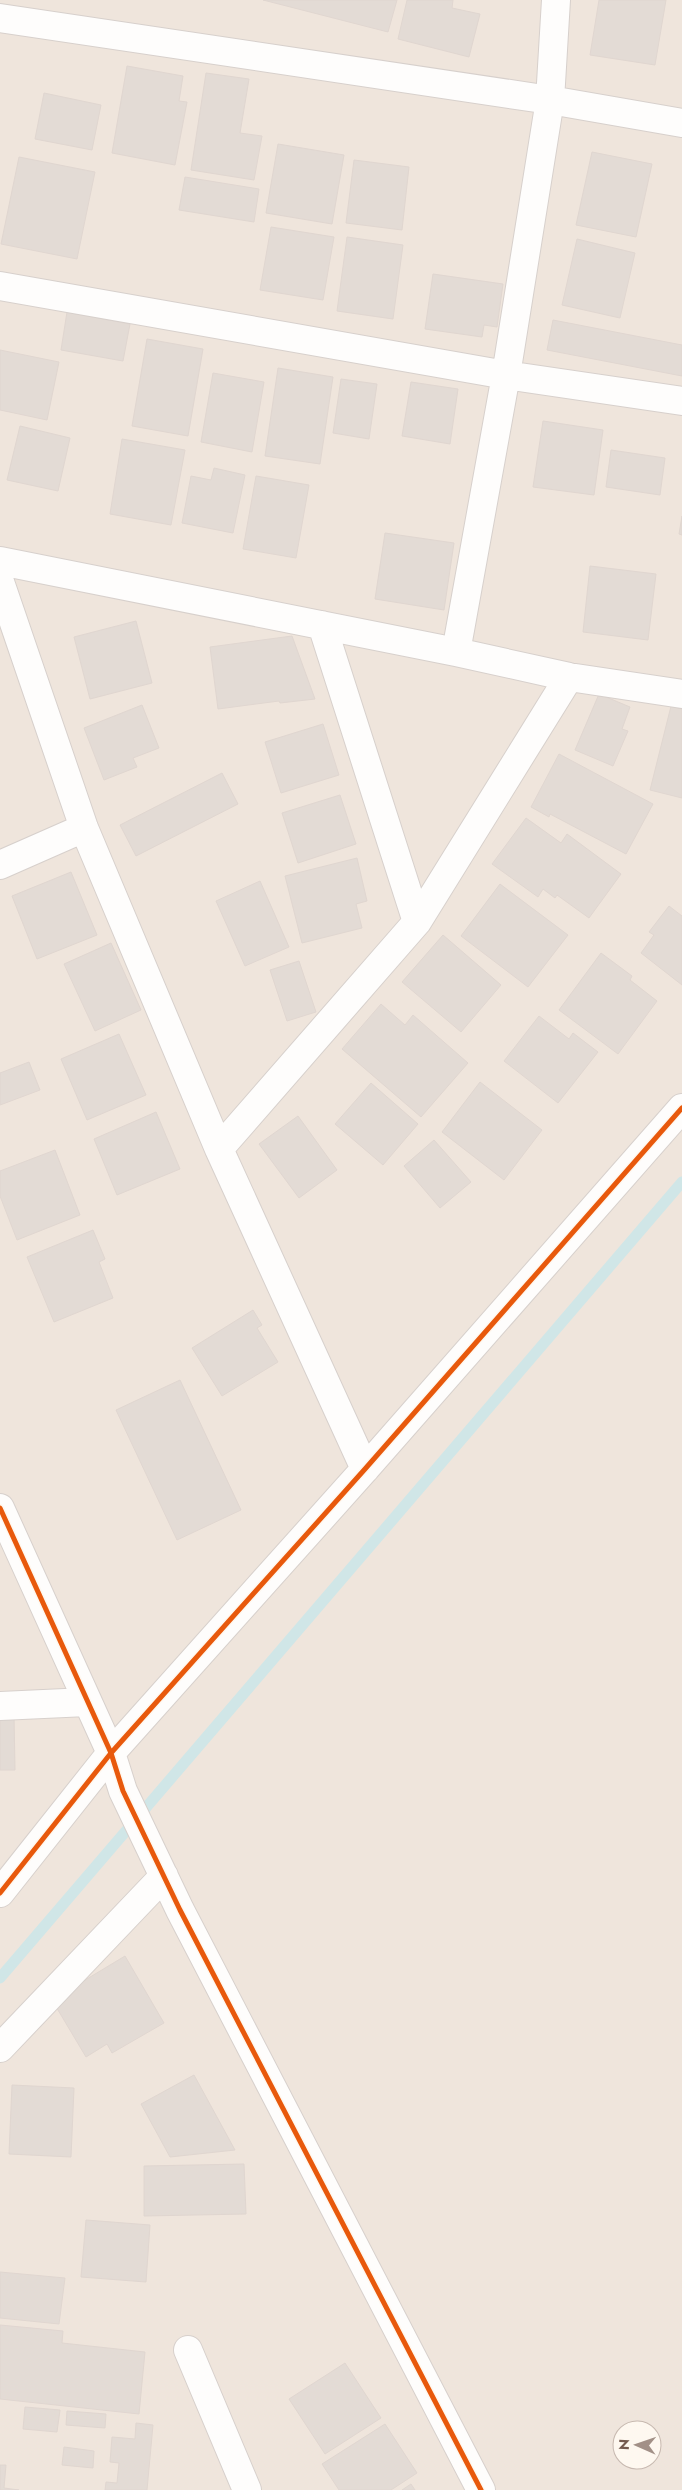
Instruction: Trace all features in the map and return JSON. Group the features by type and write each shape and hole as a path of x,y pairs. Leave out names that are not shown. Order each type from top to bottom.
{"street":[{"path":"456,652 506,375 550,100 556,0"},
{"path":"0,18 550,100 682,123"},
{"path":"0,286 506,375 682,402"},
{"path":"0,561 456,652 570,677 682,694"},
{"path":"0,582 84,828 219,1149 365,1469"},
{"path":"322,625 417,922"},
{"path":"219,1149 417,922 570,677"},
{"path":"0,865 84,828"},
{"path":"0,1893 111,1753 365,1469 682,1108"},
{"path":"0,1509 111,1753 123,1791 161,1870 481,2490"},
{"path":"0,1706 87,1702"},
{"path":"0,2048 161,1870"},
{"path":"188,2350 247,2490"}],"shaded area":[{"path":"0,0 682,0 682,2490 0,2490"}],"building":[{"path":"263,0 397,0 388,32"},
{"path":"407,0 453,0 452,8 480,14 469,57 398,39"},
{"path":"599,0 666,0 655,65 590,55"},
{"path":"127,66 183,76 179,101 187,102 175,165 112,153"},
{"path":"206,73 249,79 240,133 262,136 254,180 191,170"},
{"path":"44,93 101,105 92,150 35,139"},
{"path":"278,144 344,155 332,224 266,213"},
{"path":"592,152 652,164 636,237 576,225"},
{"path":"19,157 95,172 77,259 1,244"},
{"path":"354,160 409,167 402,230 346,223"},
{"path":"185,177 259,189 254,222 179,210"},
{"path":"271,227 334,237 323,300 260,290"},
{"path":"347,237 403,245 393,319 337,311"},
{"path":"577,239 635,253 620,318 562,305"},
{"path":"433,274 503,284 497,327 484,325 482,337 425,329"},
{"path":"67,312 130,324 123,361 61,350"},
{"path":"553,320 682,345 682,376 547,350"},
{"path":"147,339 203,349 188,436 132,426"},
{"path":"0,350 59,362 47,420 0,410"},
{"path":"278,368 333,377 320,464 265,456"},
{"path":"213,373 264,382 252,452 201,442"},
{"path":"341,379 377,384 369,439 333,433"},
{"path":"411,382 458,389 450,444 402,436"},
{"path":"543,421 603,430 594,495 533,487"},
{"path":"20,426 70,438 58,491 7,480"},
{"path":"122,439 185,450 171,525 110,514"},
{"path":"611,450 665,458 660,495 606,487"},
{"path":"214,468 245,475 233,533 182,523 191,476 211,480"},
{"path":"256,476 309,485 296,558 243,549"},
{"path":"682,516 682,535 679,534"},
{"path":"385,533 454,543 444,610 375,599"},
{"path":"590,566 656,574 648,640 583,632"},
{"path":"136,621 152,683 90,699 74,637"},
{"path":"292,636 315,699 280,703 279,701 218,709 210,647"},
{"path":"599,694 630,707 622,729 628,731 613,766 575,750"},
{"path":"142,705 159,748 133,758 137,767 104,780 84,728"},
{"path":"671,706 682,709 682,798 650,790"},
{"path":"323,724 339,775 281,793 265,742"},
{"path":"559,754 653,804 626,854 550,814 549,817 531,807"},
{"path":"222,773 238,804 136,856 120,825"},
{"path":"340,795 356,844 298,863 282,813"},
{"path":"526,818 561,843 567,834 621,874 589,918 557,895 555,898 543,889 538,897 492,864"},
{"path":"357,858 367,901 356,904 362,928 302,943 285,876"},
{"path":"71,872 97,935 37,959 12,896"},
{"path":"260,881 289,947 245,966 216,901"},
{"path":"500,884 568,935 528,987 461,936"},
{"path":"669,906 682,916 682,985 641,953 654,935 649,932"},
{"path":"443,935 501,985 461,1032 402,982"},
{"path":"111,943 141,1010 95,1031 64,964"},
{"path":"601,953 632,976 630,980 657,1001 618,1054 559,1010"},
{"path":"299,961 316,1012 287,1021 270,970"},
{"path":"381,1004 405,1025 413,1015 468,1063 421,1117 342,1049"},
{"path":"539,1016 569,1039 573,1033 598,1052 558,1103 504,1061"},
{"path":"119,1034 146,1095 87,1120 61,1059"},
{"path":"29,1062 40,1090 0,1105 0,1073"},
{"path":"480,1082 542,1130 504,1180 442,1132"},
{"path":"371,1083 418,1124 383,1165 335,1124"},
{"path":"156,1112 180,1169 117,1195 94,1139"},
{"path":"298,1116 337,1170 299,1198 259,1144"},
{"path":"434,1140 471,1182 440,1208 404,1166"},
{"path":"55,1150 80,1215 17,1240 0,1196 0,1171"},
{"path":"93,1230 105,1259 99,1262 113,1298 54,1322 27,1257"},
{"path":"253,1310 262,1325 257,1328 278,1362 222,1396 192,1348"},
{"path":"180,1380 241,1510 177,1540 116,1410"},
{"path":"0,1715 14,1715 15,1770 0,1770"},
{"path":"125,1956 164,2023 112,2053 107,2044 86,2057 52,2000"},
{"path":"194,2075 235,2150 170,2157 141,2104"},
{"path":"12,2085 74,2088 71,2157 9,2154"},
{"path":"244,2164 246,2214 144,2216 144,2166"},
{"path":"86,2220 150,2225 146,2282 81,2277"},
{"path":"0,2272 65,2278 59,2324 0,2318"},
{"path":"0,2325 63,2331 62,2343 145,2352 139,2414 0,2399"},
{"path":"345,2363 381,2418 325,2454 289,2399"},
{"path":"25,2407 60,2410 57,2432 23,2429"},
{"path":"67,2411 106,2414 105,2428 66,2425"},
{"path":"136,2423 153,2425 147,2490 105,2490 106,2482 117,2483 119,2463 110,2462 112,2437 135,2439"},
{"path":"385,2424 417,2473 391,2490 339,2490 322,2464"},
{"path":"64,2447 94,2451 93,2468 62,2465"},
{"path":"0,2465 6,2465 4,2488 19,2490 0,2490"},
{"path":"411,2484 415,2490 402,2490"}],"waterway":[{"path":"0,1978 682,1182"}],"cycle path":[{"path":"0,1893 111,1753 365,1469 682,1108"},
{"path":"0,1508 111,1753 123,1791 180,1910 481,2490"}]}
